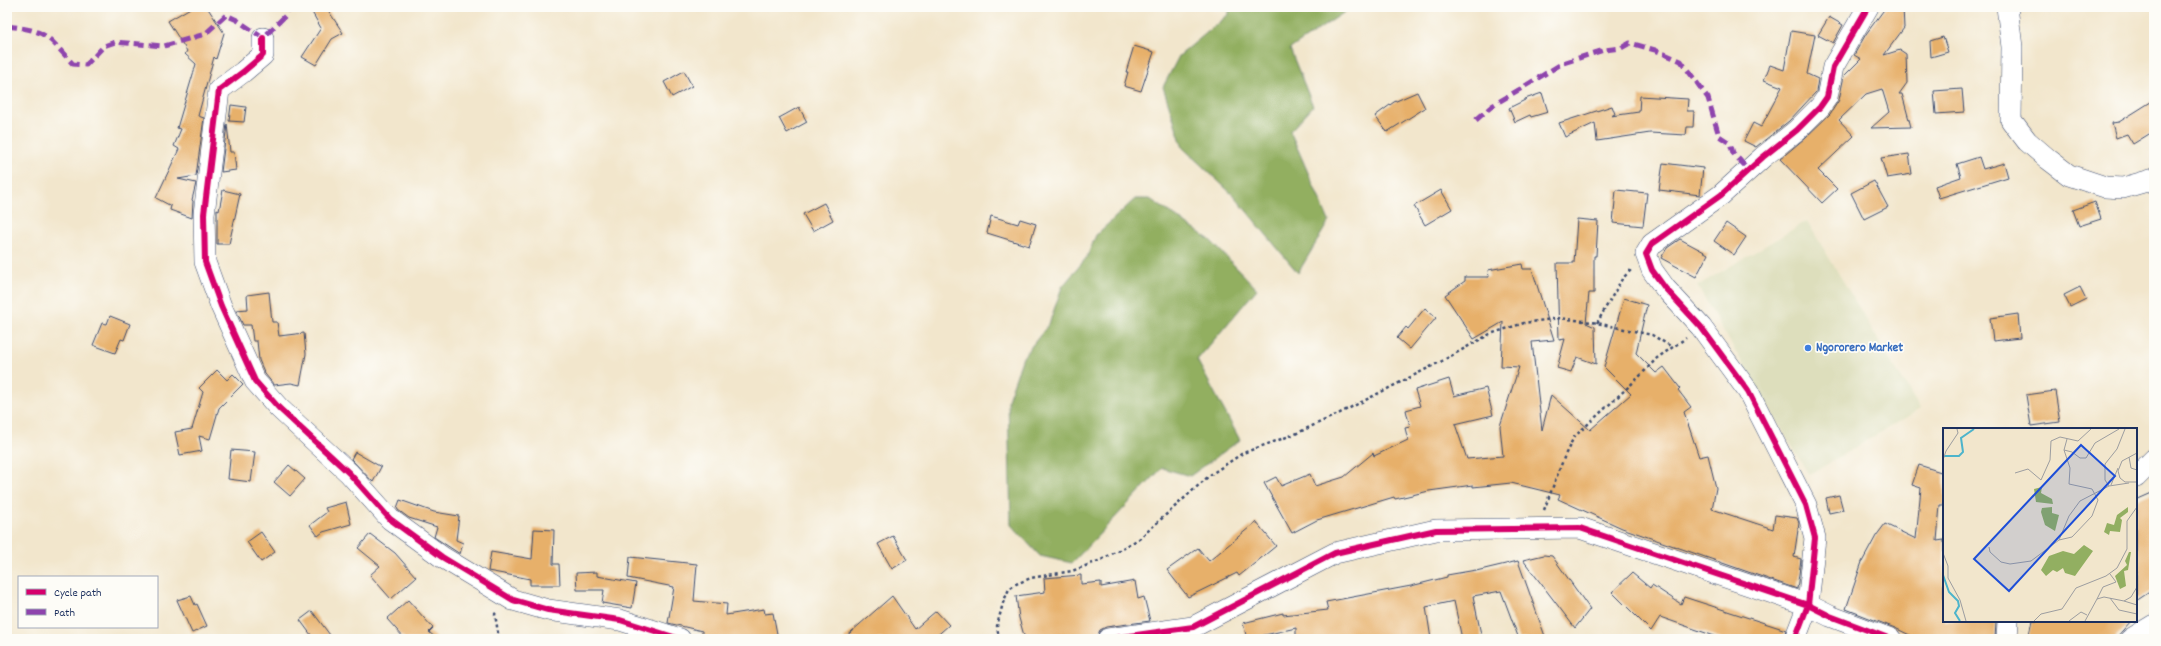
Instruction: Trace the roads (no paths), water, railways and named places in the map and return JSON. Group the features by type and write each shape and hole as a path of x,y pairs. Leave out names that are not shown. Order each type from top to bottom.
{"street":[{"path":"1795,639 1808,605 1815,538 1806,505 1748,391 1701,327 1665,288 1652,270 1646,254 1652,244 1721,195 1762,157 1797,130 1820,107 1827,97 1833,67 1868,7"},
{"path":"2007,7 2012,47 2011,120 2027,141 2070,175 2105,186 2123,188 2154,179"},
{"path":"263,38 263,55 244,72 219,90 204,214 205,262 221,306 255,381 279,408 349,474 390,519 442,557 512,600 548,610 620,620 680,639"},
{"path":"2137,476 2154,458"},
{"path":"1108,639 1193,626 1335,553 1436,530 1537,527 1580,528 1808,605 1830,616 1891,639"},
{"path":"2007,639 2008,622"},
{"path":"2131,639 2154,624"}],"place":[{"name":"Ngororero Market","path":"1808,348"}]}
